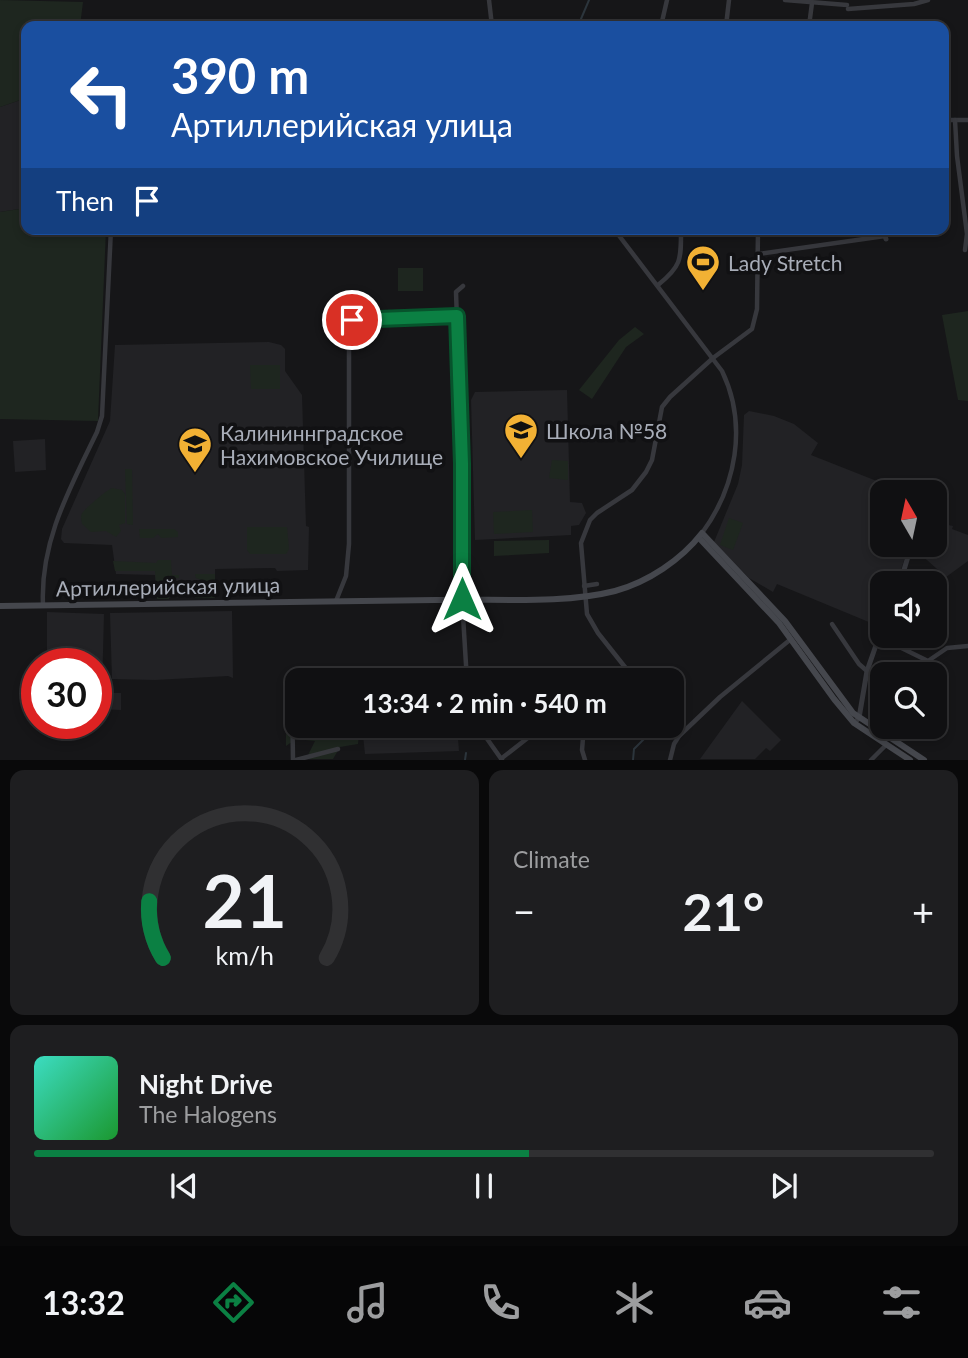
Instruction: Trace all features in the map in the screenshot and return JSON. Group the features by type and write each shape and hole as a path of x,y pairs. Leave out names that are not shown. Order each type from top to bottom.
{"main road":[{"name":"Артиллерийская улица","path":"0,606 584,596 615,590 656,573 701,536"},
{"path":"701,536 765,607 834,699 886,745 910,760"},
{"path":"701,536 779,614 857,720 924,760"}],"street":[{"path":"489,0 491,21"},
{"path":"662,21 667,0"},
{"path":"727,21 729,0"},
{"path":"785,0 848,7 914,4 928,0"},
{"path":"809,21 811,3"},
{"path":"949,120 968,120"},
{"path":"955,120 967,234 965,250"},
{"path":"43,605 44,565 50,537 102,416 111,235"},
{"name":"Артиллерийская улица","path":"619,235 713,358 727,381 733,401 736,446 734,464 719,506 701,536"},
{"path":"658,285 677,268 681,260 681,235"},
{"path":"625,668 587,614 581,542 590,520 632,490 652,460 662,407 713,358 746,334 755,324 758,235"},
{"path":"759,254 886,237"},
{"path":"463,286 456,292 460,386 462,599 466,668"},
{"path":"336,601 346,576 349,544 349,323 352,320 457,316"},
{"path":"584,586 597,584"},
{"path":"832,624 859,664 867,671"},
{"path":"684,731 720,697 791,639"},
{"path":"901,648 929,661 947,648 968,646"},
{"path":"857,720 874,648"},
{"path":"294,738 295,760 338,749"},
{"path":"487,738 502,759 527,738"},
{"path":"582,738 585,760"},
{"path":"670,760 678,738"},
{"path":"871,760 886,745"}],"shaded area":[{"path":"0,0 83,2 81,21 21,21 21,100 0,107"},
{"path":"21,100 21,209 0,212 0,107"},
{"path":"21,209 21,235 106,235 98,421 0,419 0,212"},
{"path":"398,268 423,268 423,291 398,291"},
{"path":"968,311 968,401 958,400 942,315"},
{"path":"635,327 644,334 626,347 592,399 579,390 619,340"},
{"name":"Калининнградское Нахимовское Училище","path":"269,342 285,349 285,371 302,395 306,526 309,527 308,570 215,569 215,596 157,598 155,575 116,574 112,545 64,543 61,539 62,529 110,421 115,345"},
{"path":"250,365 280,365 280,389 251,389"},
{"name":"Школа №58","path":"567,390 570,502 582,503 586,513 579,525 571,526 571,535 475,540 471,400 475,392"},
{"path":"749,411 774,416 794,424 818,443 811,455 874,480 870,480 870,557 905,557 901,571 870,571 870,623 777,584 773,592 749,578 714,542 738,484 742,465 744,415"},
{"path":"45,439 46,470 15,472 13,441"},
{"path":"552,460 568,461 568,480 549,478"},
{"path":"125,469 132,469 133,525 127,524"},
{"path":"112,488 122,490 125,494 125,523 119,525 121,531 116,537 106,531 91,532 82,524 81,519 85,510"},
{"path":"532,510 533,532 494,534 493,512"},
{"path":"729,518 743,523 733,550 720,545"},
{"path":"947,525 953,526 952,529 968,535 968,561 947,576 947,571 939,571 924,557 947,557"},
{"path":"247,527 287,527 289,549 286,554 250,554 247,550"},
{"path":"139,529 174,529 178,532 178,537 161,538 158,534 153,538 140,538"},
{"path":"549,540 549,553 494,556 494,541"},
{"path":"158,560 171,560 172,575 179,575 179,578 166,578 163,582 163,591 169,594 169,599 157,599 155,571 115,571 113,561 156,563"},
{"path":"195,574 215,574 215,598 195,598 195,593 201,591 203,586"},
{"path":"232,611 233,678 112,679 110,613"},
{"path":"47,612 104,614 103,648 47,648"},
{"path":"112,693 121,693 121,710 112,710"},
{"path":"742,701 781,740 770,751 766,748 755,759 700,759"},
{"path":"286,738 359,738 358,744 340,747 333,759 306,759 315,741 296,739 286,746"},
{"path":"363,738 458,738 459,751 365,754"}],"waterway":[{"path":"580,21 589,0"},
{"path":"633,760 634,749 644,738"},
{"path":"465,760 466,753"}],"place":[{"name":"Lady Stretch","path":"703,292"},
{"name":"Школа №58","path":"521,460"},
{"name":"Калининнградское Нахимовское Училище","path":"195,474"}],"route":[{"path":"352,320 457,316 462,464 462,599"}]}
